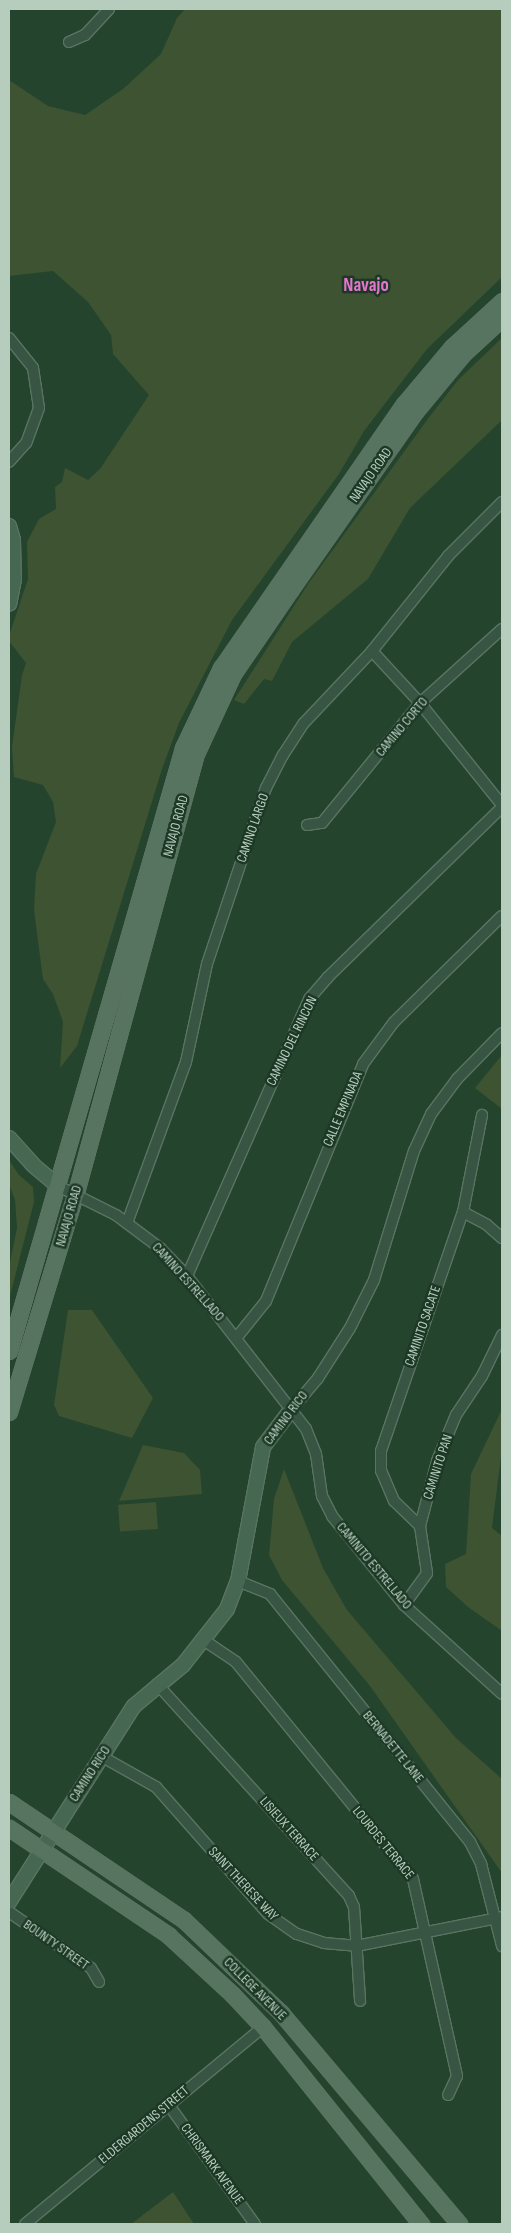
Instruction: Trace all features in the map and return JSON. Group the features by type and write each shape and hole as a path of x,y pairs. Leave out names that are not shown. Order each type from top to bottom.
{"main road":[{"name":"NAVAJO ROAD","path":"9,1351 183,748 221,668 404,404 452,347 502,301"},
{"name":"NAVAJO ROAD","path":"9,1412 76,1192 195,756 233,674 415,412 463,354 502,318"},
{"path":"22,1309 40,1313"},
{"name":"COLLEGE AVENUE","path":"9,1802 184,1920 256,1987 458,2224"},
{"name":"COLLEGE AVENUE","path":"9,1828 168,1935 232,1994 263,2027 421,2224"}],"street":[{"path":"69,42 85,35 109,9"},
{"path":"9,338 33,368 39,408 26,443 9,462"},
{"name":"CAMINO LARGO","path":"127,1223 177,1090 207,964 266,788 304,723 372,651 448,556 502,502"},
{"path":"9,526 13,540 14,579 9,604"},
{"name":"CAMINO CORTO","path":"308,825 322,823 420,703 502,629"},
{"path":"372,651 420,703 502,806"},
{"name":"CAMINO DEL RINCON","path":"187,1276 309,1000 335,970 502,806"},
{"name":"CALLE EMPINADA","path":"236,1337 266,1301 363,1064 394,1022 502,916"},
{"name":"CAMINO RICO","path":"9,1902 53,1830 134,1706 157,1684 184,1665 205,1641 227,1609 238,1581 263,1447 318,1378 350,1328 374,1280 414,1151 431,1114 457,1079 502,1033"},
{"name":"CAMINITO SACATE","path":"420,1526 394,1501 381,1471 381,1451 463,1212 482,1115"},
{"path":"9,1138 32,1165 58,1186"},
{"name":"CAMINO ESTRELLADO","path":"58,1186 76,1192 127,1223 160,1248 187,1276 291,1410"},
{"path":"463,1212 487,1225 502,1238"},
{"name":"CAMINITO PAN","path":"404,1604 427,1574 420,1526 437,1461 456,1415 482,1376 502,1335"},
{"name":"CAMINITO ESTRELLADO","path":"291,1410 306,1429 316,1454 322,1496 332,1516 404,1604 502,1694"},
{"name":"BERNADETTE LANE","path":"238,1581 270,1594 470,1842 481,1864 499,1917 502,1946"},
{"name":"LOURDES TERRACE","path":"205,1641 236,1662 413,1878 457,2076 448,2094"},
{"name":"LISIEUX TERRACE","path":"157,1684 350,1896 354,1907 360,2001"},
{"name":"SAINT THERESE WAY","path":"101,1756 156,1787 268,1914 281,1925 297,1934 324,1943 356,1946 499,1917"},
{"name":"BOUNTY STREET","path":"9,1912 91,1968 99,1982"},
{"name":"ELDERGARDENS STREET","path":"25,2224 263,2027"},
{"name":"CHRISMARK AVENUE","path":"168,2104 255,2224"}],"green space":[{"path":"185,9 502,9 502,277 427,349 364,431 339,474 232,620 179,723 162,769 77,1046 60,1068 63,1022 53,994 43,979 34,910 36,874 56,822 53,802 43,785 14,777 12,747 22,675 26,663 9,641 9,636 28,579 27,542 39,519 56,509 55,487 62,482 65,468 88,480 100,469 149,395 113,354 111,335 88,302 53,271 9,276 9,80 48,106 85,115 123,89 161,54 177,18"},
{"path":"502,338 502,420 410,508 368,579 292,642 272,681 264,679 244,704 234,700 308,584 427,420 458,380"},
{"path":"502,1055 502,1109 475,1088"},
{"path":"9,1160 19,1175 33,1187 34,1202 9,1300 9,1267 17,1228 15,1200 9,1184"},
{"path":"68,1310 92,1310 153,1398 132,1438 59,1416 54,1405"},
{"path":"502,1409 502,1449 492,1528 502,1536 502,1631 468,1607 446,1587 445,1564 466,1554 471,1474"},
{"path":"143,1445 184,1453 200,1470 202,1494 119,1501"},
{"path":"284,1469 323,1568 347,1610 456,1738 502,1779 502,1873 370,1686 282,1580 269,1555 274,1499"},
{"path":"156,1502 158,1529 120,1532 118,1505"},
{"path":"173,2192 194,2224 131,2224"}],"district":[{"name":"Navajo","path":"366,286"}]}
